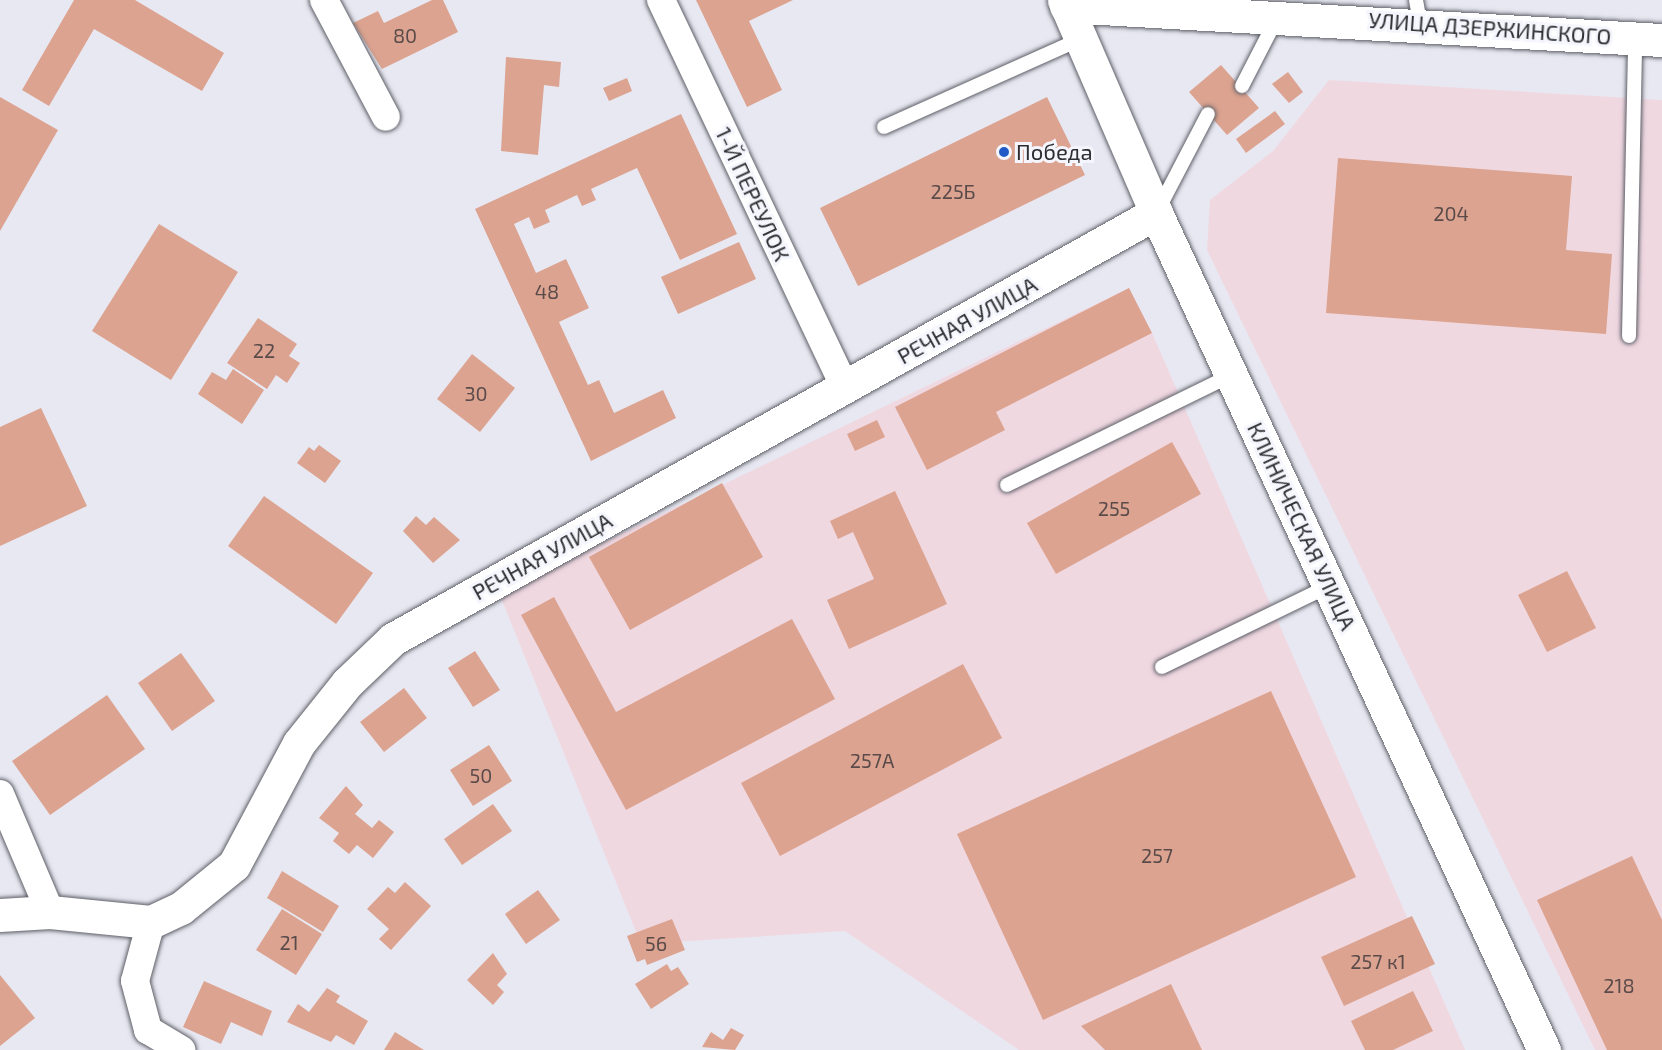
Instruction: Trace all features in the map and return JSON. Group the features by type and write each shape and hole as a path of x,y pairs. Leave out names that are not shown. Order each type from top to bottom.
{"street":[{"path":"324,0 386,117"},
{"name":"1-Й ПЕРЕУЛОК","path":"661,0 844,387"},
{"name":"УЛИЦА ДЗЕРЖИНСКОГО","path":"1065,3 1279,14 1418,12 1648,39"},
{"name":"КЛИНИЧЕСКАЯ УЛИЦА","path":"1065,3 1156,213 1544,1050"},
{"name":"РЕЧНАЯ УЛИЦА","path":"151,922 181,908 234,865 299,743 347,683 393,639 1156,213"},
{"path":"0,794 50,912"},
{"path":"0,915 50,912 151,922 135,981 148,1030 182,1050"}],"lane":[{"path":"1242,86 1279,14"},
{"path":"884,126 1081,39"},
{"path":"1629,336 1648,39"},
{"path":"1156,213 1208,114"},
{"path":"1008,485 1232,375"},
{"path":"1162,667 1329,586"}],"shaded area":[{"path":"1329,80 1662,100 1662,1050 1595,1050 1207,250 1210,200 1273,151"},
{"path":"1129,288 1152,333 1465,1050 1019,1050 845,931 641,944 499,593"}],"building":[{"path":"74,0 135,0 224,53 202,91 94,29 49,106 22,90"},
{"path":"432,0 443,0 458,32 382,69 353,23 378,11 384,23"},
{"path":"696,0 793,0 749,21 782,90 747,107"},
{"path":"506,57 561,62 559,87 544,85 538,155 501,151"},
{"path":"1221,65 1259,108 1227,135 1189,92"},
{"path":"1288,72 1303,92 1289,103 1272,84"},
{"path":"627,78 632,91 609,101 603,88"},
{"path":"0,97 58,130 0,231"},
{"path":"1047,97 1085,175 858,286 820,208"},
{"path":"1275,111 1285,124 1246,153 1236,139"},
{"path":"681,114 737,234 680,260 637,168 591,189 596,200 582,206 577,195 545,210 550,222 534,229 529,217 514,224 536,273 566,259 589,308 559,322 588,385 599,380 614,413 663,390 676,418 591,461 475,209"},
{"path":"1338,158 1572,176 1566,250 1612,254 1606,334 1326,313"},
{"path":"159,224 238,272 171,380 92,331"},
{"path":"739,242 756,279 678,314 661,277"},
{"path":"1129,288 1152,333 996,412 1005,430 927,470 895,407"},
{"path":"258,318 297,344 289,356 300,363 287,383 276,375 267,389 227,363"},
{"path":"472,354 515,388 480,432 437,399"},
{"path":"233,369 264,390 242,424 198,394 212,372 226,380"},
{"path":"41,408 87,506 0,546 0,427"},
{"path":"877,420 885,437 855,451 847,434"},
{"path":"1172,442 1201,494 1056,574 1027,523"},
{"path":"319,445 341,461 325,483 297,463 309,447 314,451"},
{"path":"722,483 763,557 630,630 589,557"},
{"path":"895,491 947,604 849,649 827,600 874,579 853,532 838,539 830,521"},
{"path":"264,496 373,573 336,624 228,546"},
{"path":"416,516 426,525 434,517 460,540 433,563 403,531"},
{"path":"1567,571 1596,628 1547,652 1518,595"},
{"path":"554,597 616,712 792,619 835,699 626,810 521,615"},
{"path":"475,651 500,690 473,707 448,668"},
{"path":"181,653 215,701 172,731 138,683"},
{"path":"963,664 1002,738 780,856 741,783"},
{"path":"404,688 427,718 384,752 360,722"},
{"path":"1271,691 1356,877 1043,1020 957,834"},
{"path":"107,695 145,749 50,815 12,761"},
{"path":"489,745 512,781 473,806 450,770"},
{"path":"346,786 363,805 355,814 372,828 379,820 394,832 373,858 357,845 349,854 333,841 339,833 319,818"},
{"path":"493,804 512,831 462,865 444,839"},
{"path":"1632,856 1662,920 1662,1050 1607,1050 1537,900"},
{"path":"282,871 339,906 323,932 267,898"},
{"path":"405,882 431,906 391,950 379,939 389,929 367,909 388,887 395,893"},
{"path":"538,890 560,920 526,944 505,914"},
{"path":"282,909 322,934 296,975 256,950"},
{"path":"1412,916 1435,964 1344,1006 1321,957"},
{"path":"672,919 685,950 647,965 645,959 637,962 627,936"},
{"path":"493,953 507,974 497,985 504,992 493,1005 467,980"},
{"path":"667,964 671,971 678,967 689,984 651,1009 635,984"},
{"path":"0,975 35,1018 0,1046"},
{"path":"204,981 272,1011 262,1036 231,1022 221,1044 183,1027"},
{"path":"1171,984 1202,1050 1105,1050 1081,1026"},
{"path":"327,988 340,996 336,1002 368,1021 354,1045 336,1035 331,1042 287,1022 298,1004 309,1012"},
{"path":"1413,991 1433,1031 1393,1050 1365,1050 1351,1021"},
{"path":"731,1028 744,1035 735,1050 702,1047 711,1032 723,1040"},
{"path":"395,1032 424,1050 384,1050"}],"place":[{"name":"Победа","path":"1004,152"}]}
